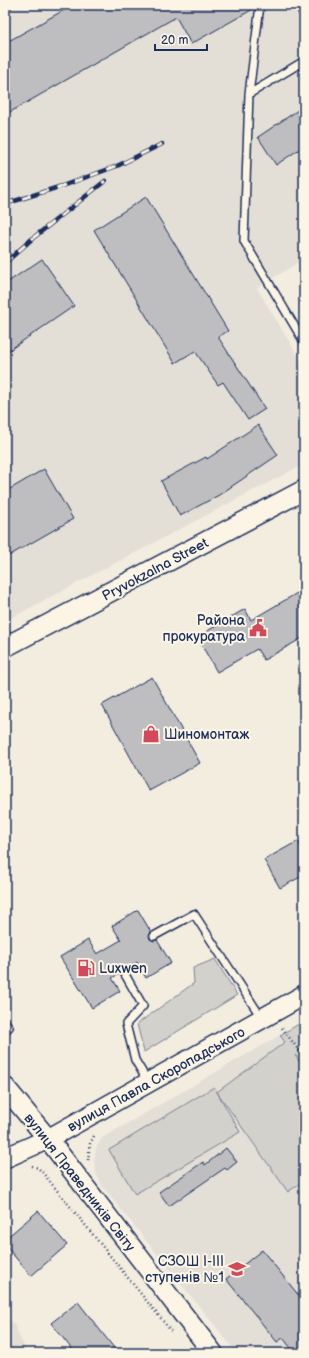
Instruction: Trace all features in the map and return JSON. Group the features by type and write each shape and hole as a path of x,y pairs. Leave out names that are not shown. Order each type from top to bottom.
{"street":[{"name":"Pryvokzalna Street","path":"5,647 304,490"},
{"name":"вулиця Павла Скоропадського","path":"5,1158 48,1139 304,995"},
{"name":"вулиця Праведників Світу","path":"5,1088 48,1139 213,1353"}],"lane":[{"path":"260,5 249,94 244,241 304,342"},
{"path":"298,5 304,14"},
{"path":"249,94 304,61"},
{"path":"154,936 194,914 262,1019"},
{"path":"123,971 143,1006 126,1024 136,1060 148,1083"},
{"path":"5,1022 9,1027 5,1031"}],"path":[{"path":"287,1025 282,1028 304,1057"},
{"path":"89,1164 88,1157 90,1144 96,1133"},
{"path":"29,1165 38,1168 43,1173 174,1334"}],"shaded area":[{"path":"5,5 304,5 304,259 257,288 304,366 304,464 5,621"},
{"path":"215,959 237,995 144,1052 137,1024 194,983 193,968"},
{"path":"304,1021 304,1067 295,1055 304,1068 304,1180 288,1192 217,1092 285,1042 280,1035"},
{"name":"СЗОШ І-ІІІ ступенів №1","path":"280,1035 304,1067 304,1353 237,1353 102,1186 96,1173 94,1161 96,1148 102,1138"},
{"path":"214,1087 240,1132 135,1194 109,1150"},
{"path":"5,1314 15,1326 27,1353 5,1353"}],"building":[{"path":"73,5 255,5 255,8 191,44 176,17 5,115 5,43"},
{"path":"304,106 304,146 276,165 258,137"},
{"path":"146,197 228,331 218,337 265,409 248,420 223,382 218,385 195,351 175,363 94,230"},
{"path":"42,259 74,306 5,353 5,284"},
{"path":"258,425 278,455 219,495 180,516 161,481 206,457 207,459"},
{"path":"44,469 73,519 5,558 5,492"},
{"name":"Района прокуратура","path":"304,589 304,637 264,660 257,649 217,672 197,637 245,609 251,620"},
{"name":"Шиномонтаж","path":"152,677 200,763 149,791 102,705"},
{"path":"298,841 304,852 304,875 280,888 264,860"},
{"path":"138,910 151,932 149,936 150,939 154,941 157,940 171,963 146,978 137,962 127,968 121,967 119,969 119,974 112,978 120,991 92,1008 60,957 88,940 97,954 121,940 112,926"},
{"path":"226,1148 237,1162 227,1170 225,1168 169,1206 159,1192 203,1162 205,1165"},
{"path":"38,1211 67,1245 31,1276 5,1245 5,1239"},
{"path":"262,1250 304,1302 304,1353 295,1353 283,1338 277,1342 226,1279"},
{"path":"78,1302 118,1353 75,1353 51,1323"}],"railway":[{"path":"5,204 62,186 117,166 162,144"},
{"path":"5,263 33,238 105,181"}],"place":[{"name":"Района прокуратура","path":"258,628"},
{"name":"Шиномонтаж","path":"151,734"},
{"name":"Luxwen","path":"86,968"},
{"name":"СЗОШ І-ІІІ ступенів №1","path":"237,1269"}]}
